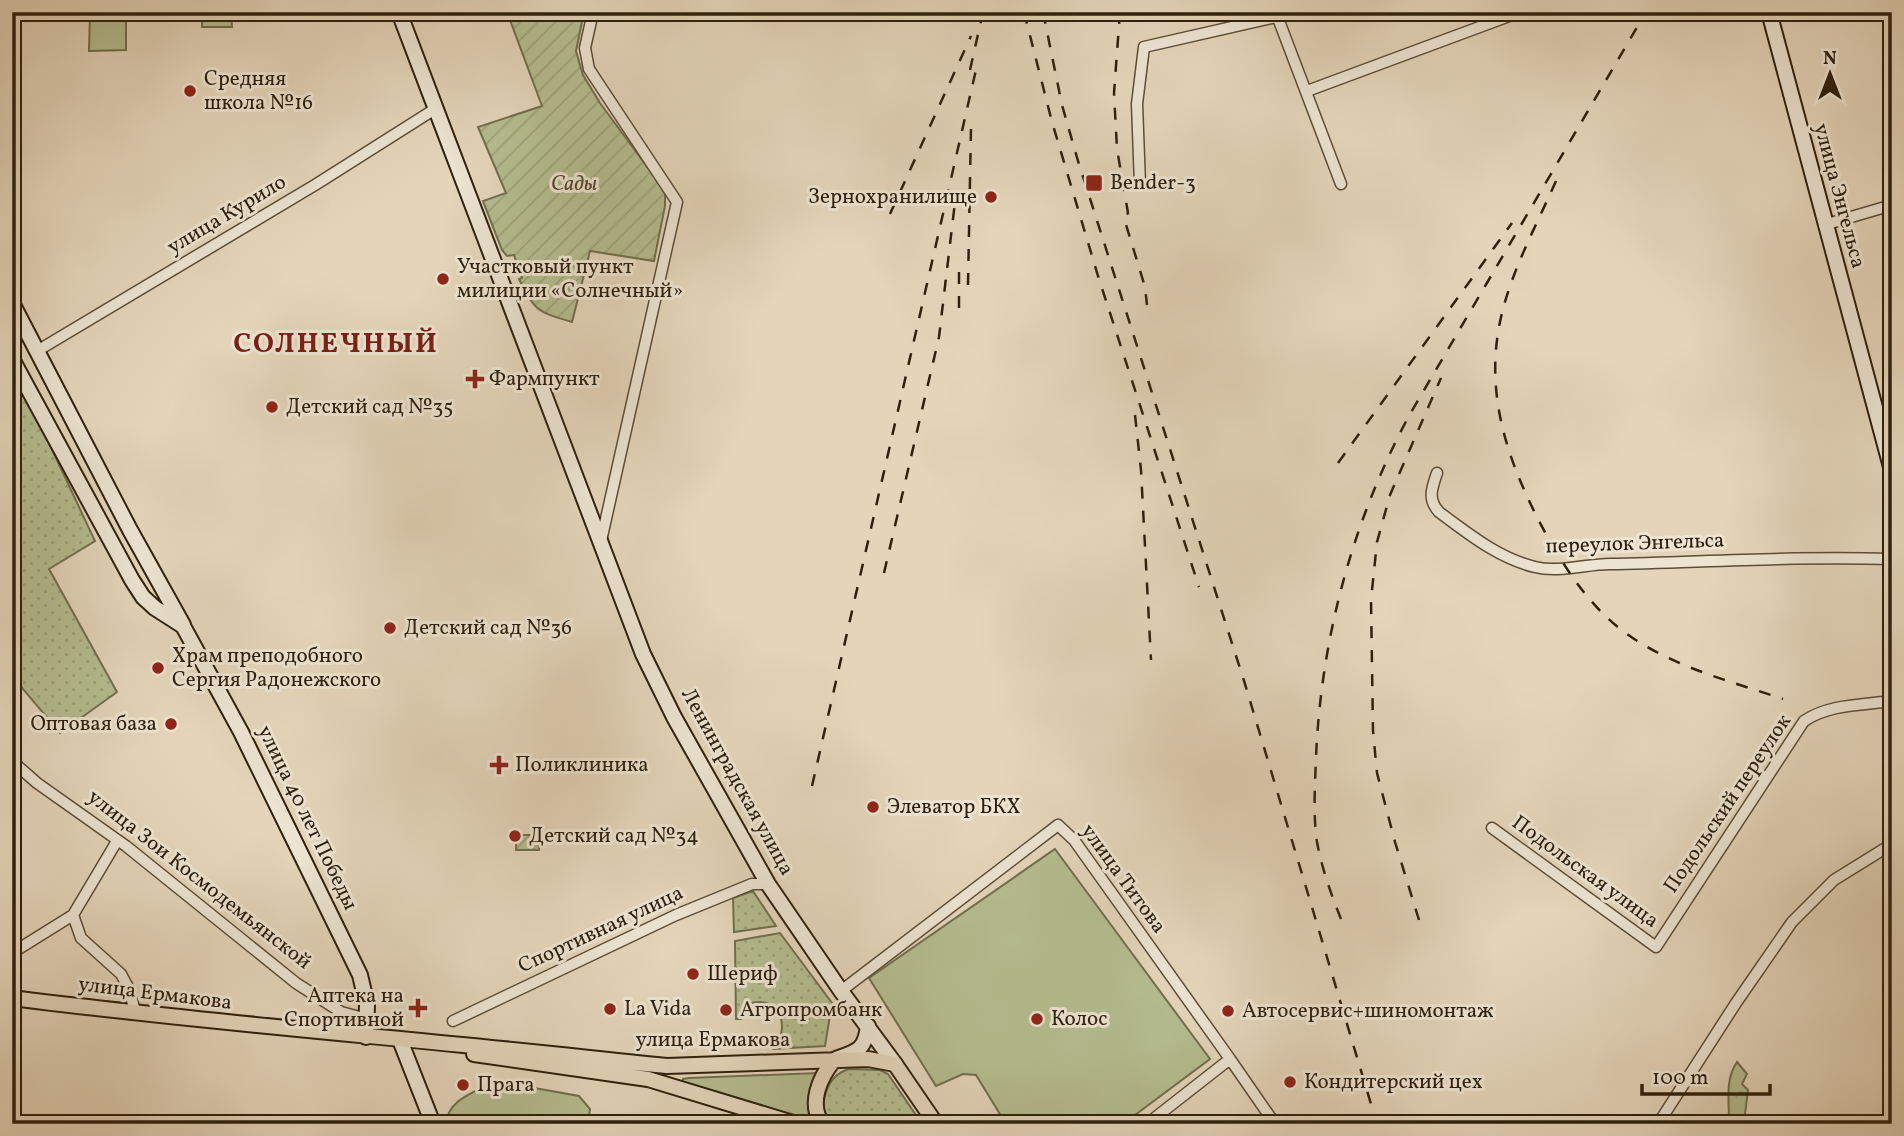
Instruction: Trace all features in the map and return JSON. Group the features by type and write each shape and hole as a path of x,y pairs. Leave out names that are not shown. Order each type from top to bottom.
{"main road":[{"name":"улица Ермакова","path":"12,998 136,1014 667,1066 868,1059 895,1064"},
{"name":"улица Ермакова","path":"418,1042 523,1062 648,1079 796,1124"},
{"path":"822,1124 818,1118 817,1092 825,1072 834,1060"},
{"path":"895,1064 936,1124"}],"street":[{"name":"Ленинградская улица","path":"399,12 643,654 674,716 768,884 895,1064"},
{"path":"593,12 585,48 589,69 677,202 601,541"},
{"path":"1307,91 1520,12"},
{"name":"улица Энгельса","path":"1769,12 1892,471"},
{"path":"1139,185 1137,104 1144,47 1276,15 1341,184"},
{"name":"улица Курило","path":"37,351 315,185 436,109"},
{"path":"1824,225 1892,205"},
{"name":"улица 40 лет Победы","path":"12,303 130,530 240,732 348,948 365,990 368,1019 366,1037"},
{"name":"улица 40 лет Победы","path":"12,359 132,580 143,597 155,608 183,626"},
{"name":"переулок Энгельса","path":"1437,472 1431,498 1432,505 1439,512 1493,551 1534,567 1773,559 1892,559"},
{"name":"Подольский переулок","path":"1656,947 1804,721 1817,712 1829,709 1892,701"},
{"name":"улица Зои Космодемьянской","path":"12,761 296,983 341,1012 368,1019"},
{"name":"улица Титова","path":"841,990 1058,825 1074,840 1230,1059"},
{"name":"Подольская улица","path":"1492,828 1656,947"},
{"path":"12,953 73,915 117,841"},
{"path":"1658,1124 1792,922 1834,880 1892,844"},
{"name":"Спортивная улица","path":"453,1021 676,915 752,884 768,884"},
{"path":"73,915 81,938 121,974 136,1014"},
{"path":"834,1060 859,1051 866,1041 869,1026"},
{"path":"400,1040 433,1124"},
{"path":"1147,1124 1230,1059 1275,1124"}],"green space":[{"path":"90,12 126,12 126,50 89,51"},
{"path":"202,12 231,12 232,27 202,27"},
{"name":"Сады","path":"507,12 584,12 576,51 583,75 600,103 665,191 665,206 654,261 590,251 572,322 545,313 529,298 519,279 522,278 514,255 507,256 502,250 483,201 506,193 478,127 542,106"},
{"path":"16,373 95,541 49,569 117,692 60,733 12,676 12,376"},
{"path":"516,835 539,835 539,850 516,850"},
{"name":"Колос","path":"1055,849 1210,1059 1123,1124 1006,1124 976,1075 963,1074 936,1086 869,978"},
{"path":"753,891 776,926 734,932 733,898"},
{"path":"780,933 832,1003 825,1046 774,1049 782,1031 782,1022 775,1008 768,1004 748,1004 741,1019 736,1019 735,941"},
{"path":"1737,1062 1747,1074 1742,1084 1748,1090 1744,1122 1736,1124 1729,1121 1728,1098 1729,1083"},
{"path":"849,1069 880,1070 888,1074 922,1124 827,1124 824,1107 826,1091 835,1077"},
{"path":"818,1073 810,1098 809,1119 681,1083 683,1079 689,1078"},
{"path":"495,1081 579,1096 590,1109 588,1124 446,1124 448,1115 458,1102"}],"railway":[{"path":"970,70 983,12"},
{"path":"1024,12 1052,122 1098,276 1199,587"},
{"path":"1043,12 1062,105 1078,161 1245,684 1377,1124"},
{"path":"1120,12 1114,93 1117,149 1128,213 1124,218 1145,287 1147,305"},
{"path":"1341,919 1321,862 1317,842 1316,757 1319,712 1333,624 1357,537 1372,495 1410,414 1646,12"},
{"path":"890,214 971,36"},
{"path":"812,786 978,61"},
{"path":"968,285 971,127"},
{"path":"1556,181 1512,279 1497,343 1497,401 1503,429 1521,483 1563,563 1592,602 1614,624 1663,656 1783,699"},
{"path":"884,573 939,337 955,202"},
{"path":"1338,463 1512,223"},
{"path":"959,272 959,315"},
{"path":"1419,920 1377,773 1373,731 1371,600 1377,542 1390,495 1441,378"},
{"path":"1135,415 1141,470 1151,660"}],"place":[{"name":"Средняя школа №16","path":"190,91"},
{"name":"Bender-3","path":"1094,183"},
{"name":"Зернохранилище","path":"991,197"},
{"name":"Участковый пункт милиции «Солнечный»","path":"443,279"},
{"name":"Фармпункт","path":"475,379"},
{"name":"Детский сад №35","path":"272,407"},
{"name":"Детский сад №36","path":"390,628"},
{"name":"Храм преподобного Сергия Радонежского","path":"158,668"},
{"name":"Оптовая база","path":"171,724"},
{"name":"Поликлиника","path":"499,765"},
{"name":"Элеватор БКХ","path":"873,807"},
{"name":"Детский сад №34","path":"515,836"},
{"name":"Шериф","path":"693,974"},
{"name":"Аптека на Спортивной","path":"418,1008"},
{"name":"La Vida","path":"610,1009"},
{"name":"Агропромбанк","path":"726,1010"},
{"name":"Автосервис+шиномонтаж","path":"1228,1011"},
{"name":"Колос","path":"1037,1019"},
{"name":"Кондитерский цех","path":"1290,1082"},
{"name":"Прага","path":"463,1085"}],"district":[{"name":"СОЛНЕЧНЫЙ","path":"336,344"}]}
